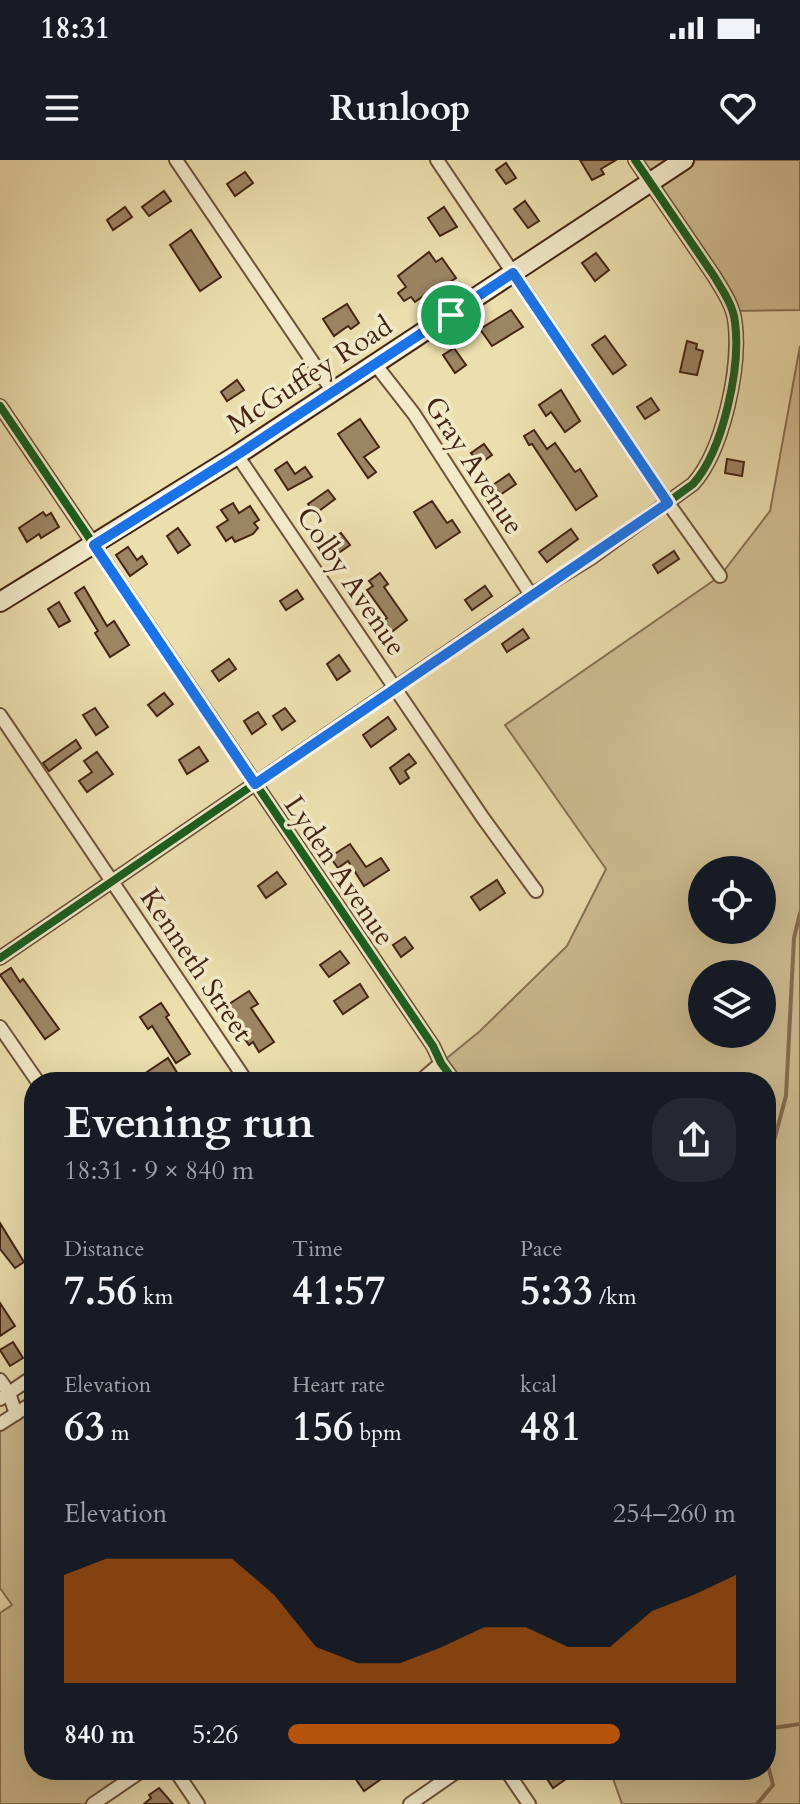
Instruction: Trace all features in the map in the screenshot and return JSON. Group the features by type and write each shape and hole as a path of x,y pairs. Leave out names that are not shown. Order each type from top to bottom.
{"street":[{"path":"176,160 333,392"},
{"path":"437,160 720,576"},
{"path":"0,958 531,595 591,558 693,484 713,456 730,391 736,336 733,311 683,227 635,160"},
{"name":"McGuffey Road","path":"0,602 237,455 684,160"},
{"name":"Gray Avenue","path":"375,364 414,414 531,595"},
{"name":"Lyden Avenue","path":"0,406 448,1072"},
{"name":"Colby Avenue","path":"237,455 536,891"},
{"name":"Kenneth Street","path":"0,715 240,1072"},
{"path":"0,1027 31,1072"},
{"path":"431,1072 441,1063"},
{"path":"0,1380 4,1396 16,1414"},
{"path":"4,1396 24,1383"},
{"path":"0,1424 24,1409"},
{"path":"93,1804 128,1780"},
{"path":"182,1780 198,1804"},
{"path":"410,1804 445,1780"},
{"path":"513,1780 529,1804"}],"shaded area":[{"path":"635,160 800,160 800,310 733,311"},
{"path":"800,346 800,1804 622,1804 614,1780 776,1780 776,1072 448,1072 441,1063 480,1031 567,946 606,869 505,725 720,576 770,511"},
{"path":"24,1408 24,1780 128,1780 93,1804 0,1804 0,1613 12,1605 0,1588 0,1424"}],"building":[{"path":"580,160 616,160 601,169 604,174 592,180"},
{"path":"506,163 516,178 506,184 496,170"},
{"path":"245,172 253,183 235,196 227,184"},
{"path":"164,191 171,201 149,216 142,207"},
{"path":"525,201 539,221 528,228 514,209"},
{"path":"125,207 132,217 113,230 107,220"},
{"path":"444,207 457,227 440,236 428,218"},
{"path":"191,230 221,277 200,291 170,245"},
{"path":"429,252 436,262 442,258 456,278 441,288 439,285 415,302 411,297 404,301 398,293 406,287 398,276"},
{"path":"596,253 609,270 595,281 582,263"},
{"path":"347,304 359,323 351,329 348,326 334,336 323,319"},
{"path":"511,310 523,327 492,346 480,329"},
{"path":"605,336 626,365 613,374 592,345"},
{"path":"687,341 697,344 696,349 703,351 697,375 680,372"},
{"path":"454,348 466,365 455,373 443,355"},
{"path":"237,380 244,390 227,401 221,392"},
{"path":"561,390 580,421 565,432 551,412 546,416 539,405"},
{"path":"651,398 659,410 645,419 637,407"},
{"path":"360,419 379,447 364,457 376,472 368,478 338,434"},
{"path":"534,430 547,449 555,443 575,472 580,469 597,496 576,510 524,436"},
{"path":"484,444 492,455 479,464 471,453"},
{"path":"727,459 744,462 742,476 725,473"},
{"path":"287,462 295,474 305,467 312,477 288,490 275,470"},
{"path":"509,474 516,484 500,495 493,485"},
{"path":"328,490 335,499 315,514 308,504"},
{"path":"432,501 447,523 452,520 460,532 436,548 414,512"},
{"path":"233,503 239,513 250,506 259,520 254,523 258,528 253,534 235,542 232,537 226,541 217,527 228,520 221,510"},
{"path":"43,512 46,516 51,513 59,527 27,542 19,528"},
{"path":"178,528 190,545 178,553 167,536"},
{"path":"571,529 578,539 547,562 539,552"},
{"path":"341,533 350,545 337,554 329,542"},
{"path":"128,547 137,560 142,556 147,564 130,576 116,555"},
{"path":"674,551 679,559 658,573 653,565"},
{"path":"380,573 388,584 384,587 407,620 389,634 381,623 387,618 367,590 373,586 369,581"},
{"path":"485,586 492,596 472,610 465,600"},
{"path":"84,587 107,626 114,621 129,645 110,657 75,593"},
{"path":"297,590 303,599 286,610 280,601"},
{"path":"59,602 70,621 59,627 48,609"},
{"path":"523,629 529,638 507,652 502,644"},
{"path":"339,655 350,671 337,680 327,664"},
{"path":"229,659 236,669 219,681 212,671"},
{"path":"164,693 173,704 157,716 148,705"},
{"path":"95,708 108,727 96,735 83,715"},
{"path":"285,708 295,721 282,730 273,716"},
{"path":"258,712 266,724 252,734 244,721"},
{"path":"388,717 396,729 371,747 363,735"},
{"path":"76,740 81,748 49,771 43,763"},
{"path":"199,747 208,761 187,774 179,760"},
{"path":"97,752 113,774 87,792 79,781 92,772 84,761"},
{"path":"409,754 416,763 405,771 409,778 400,784 390,768"},
{"path":"350,844 366,867 381,858 389,870 364,886 348,861 338,868 330,857"},
{"path":"277,872 286,884 266,898 258,886"},
{"path":"497,880 505,893 480,910 471,897"},
{"path":"405,937 413,948 401,957 393,945"},
{"path":"340,951 349,963 329,977 320,965"},
{"path":"11,968 20,982 23,979 59,1029 45,1039 0,975"},
{"path":"360,984 368,997 343,1014 334,1001"},
{"path":"249,991 258,1004 251,1008 274,1042 259,1052 253,1042 249,1045 223,1008"},
{"path":"161,1003 169,1015 166,1017 190,1054 176,1063 152,1026 148,1029 140,1017"},
{"path":"168,1058 177,1072 147,1072"},
{"path":"0,1223 24,1262 15,1268 0,1249"},
{"path":"0,1303 15,1326 0,1336"},
{"path":"13,1342 23,1358 10,1366 0,1350"},
{"path":"356,1780 380,1780 364,1791"},
{"path":"548,1780 565,1780 553,1788"},
{"path":"159,1788 173,1804 144,1804 151,1798 149,1795"}],"waterway":[{"path":"776,1133 786,1096 794,938 800,913"},
{"path":"776,1728 800,1724"},
{"path":"757,1804 773,1785 772,1780"}],"cycle path":[{"path":"0,958 531,595 591,558 693,484 713,451 728,408 735,362 734,316 714,276 635,160"},
{"path":"0,406 448,1072"}],"route":[{"path":"513,273 668,503 255,784 94,545 451,315 513,273"}]}
